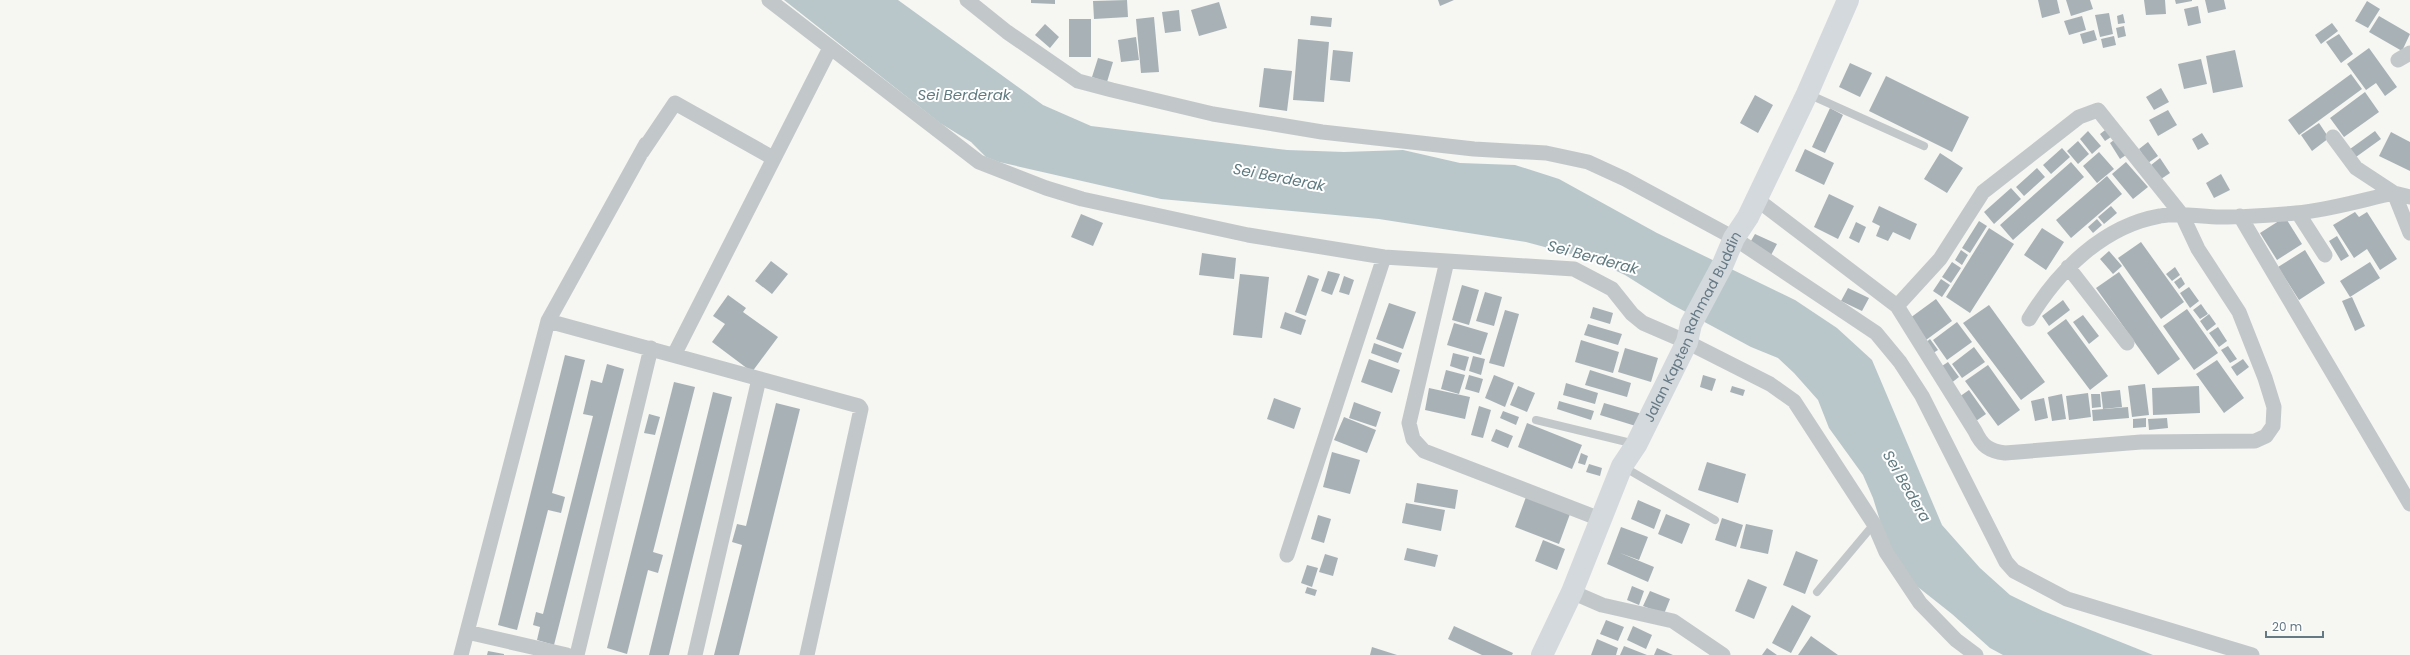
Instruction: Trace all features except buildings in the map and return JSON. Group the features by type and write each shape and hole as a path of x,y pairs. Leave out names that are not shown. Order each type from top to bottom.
{"main road":[{"name":"Jalan Kapten Rahmad Buddin","path":"1542,655 1572,592 1622,466 1636,444 1723,264 1734,238 1748,217 1755,198 1807,94 1848,0"}],"street":[{"path":"769,0 979,162 1046,188 1082,199 1248,235 1384,257 1574,269 1612,289 1632,314 1643,323 1689,333 1770,384 1794,401 1874,524 1886,552 1920,603 1956,640 1976,655"},
{"path":"967,0 1006,32 1078,81 1213,114 1322,132 1474,149 1546,153 1588,162 1626,179 1734,238 1876,334 1900,362 1926,402 2006,562 2014,571 2066,599 2252,655"},
{"path":"674,355 830,48"},
{"path":"461,655 548,321 643,149 675,103 773,158"},
{"path":"1755,198 1897,306 1975,431 1981,444 1993,451 2005,453 2141,442 2256,442 2266,436 2273,426 2274,407 2265,378 2239,312 2198,249 2182,215 2098,110 2079,117 1983,192 1940,259 1897,306"},
{"path":"2333,137 2356,168 2394,193 2410,197"},
{"path":"2029,319 2051,286 2068,267 2090,249 2130,223 2161,216 2240,216 2298,213 2394,193"},
{"path":"2394,193 2410,233"},
{"path":"2298,213 2325,255"},
{"path":"2240,216 2410,504"},
{"path":"1287,555 1384,257"},
{"path":"1447,261 1409,423 1413,439 1424,451 1600,519"},
{"path":"2068,267 2127,342"},
{"path":"548,321 858,406 861,412 807,655"},
{"path":"577,655 651,348"},
{"path":"695,655 759,378"},
{"path":"1572,592 1602,606 1672,621 1723,655"},
{"path":"467,632 567,655"}],"lane":[{"path":"1807,94 1924,146"},
{"path":"1536,420 1636,444"},
{"path":"1622,466 1715,520"},
{"path":"1817,592 1874,524"}],"water":[{"name":"Sei Berderak","path":"784,0 898,0 1043,105 1091,126 1287,150 1344,152 1403,150 1460,163 1515,165 1559,179 1657,233 1795,300 1837,328 1872,360 1942,525 1980,568 2010,595 2043,611 2153,655 2003,655 1990,648 1952,614 1904,576 1891,556 1873,498 1863,475 1829,428 1818,400 1794,373 1778,358 1751,347 1671,304 1625,275 1593,260 1526,242 1379,219 1161,199 999,162 986,157 971,142 940,123"}],"water label":[{"name":"Sei Bedera","path":"1907,486"}]}
